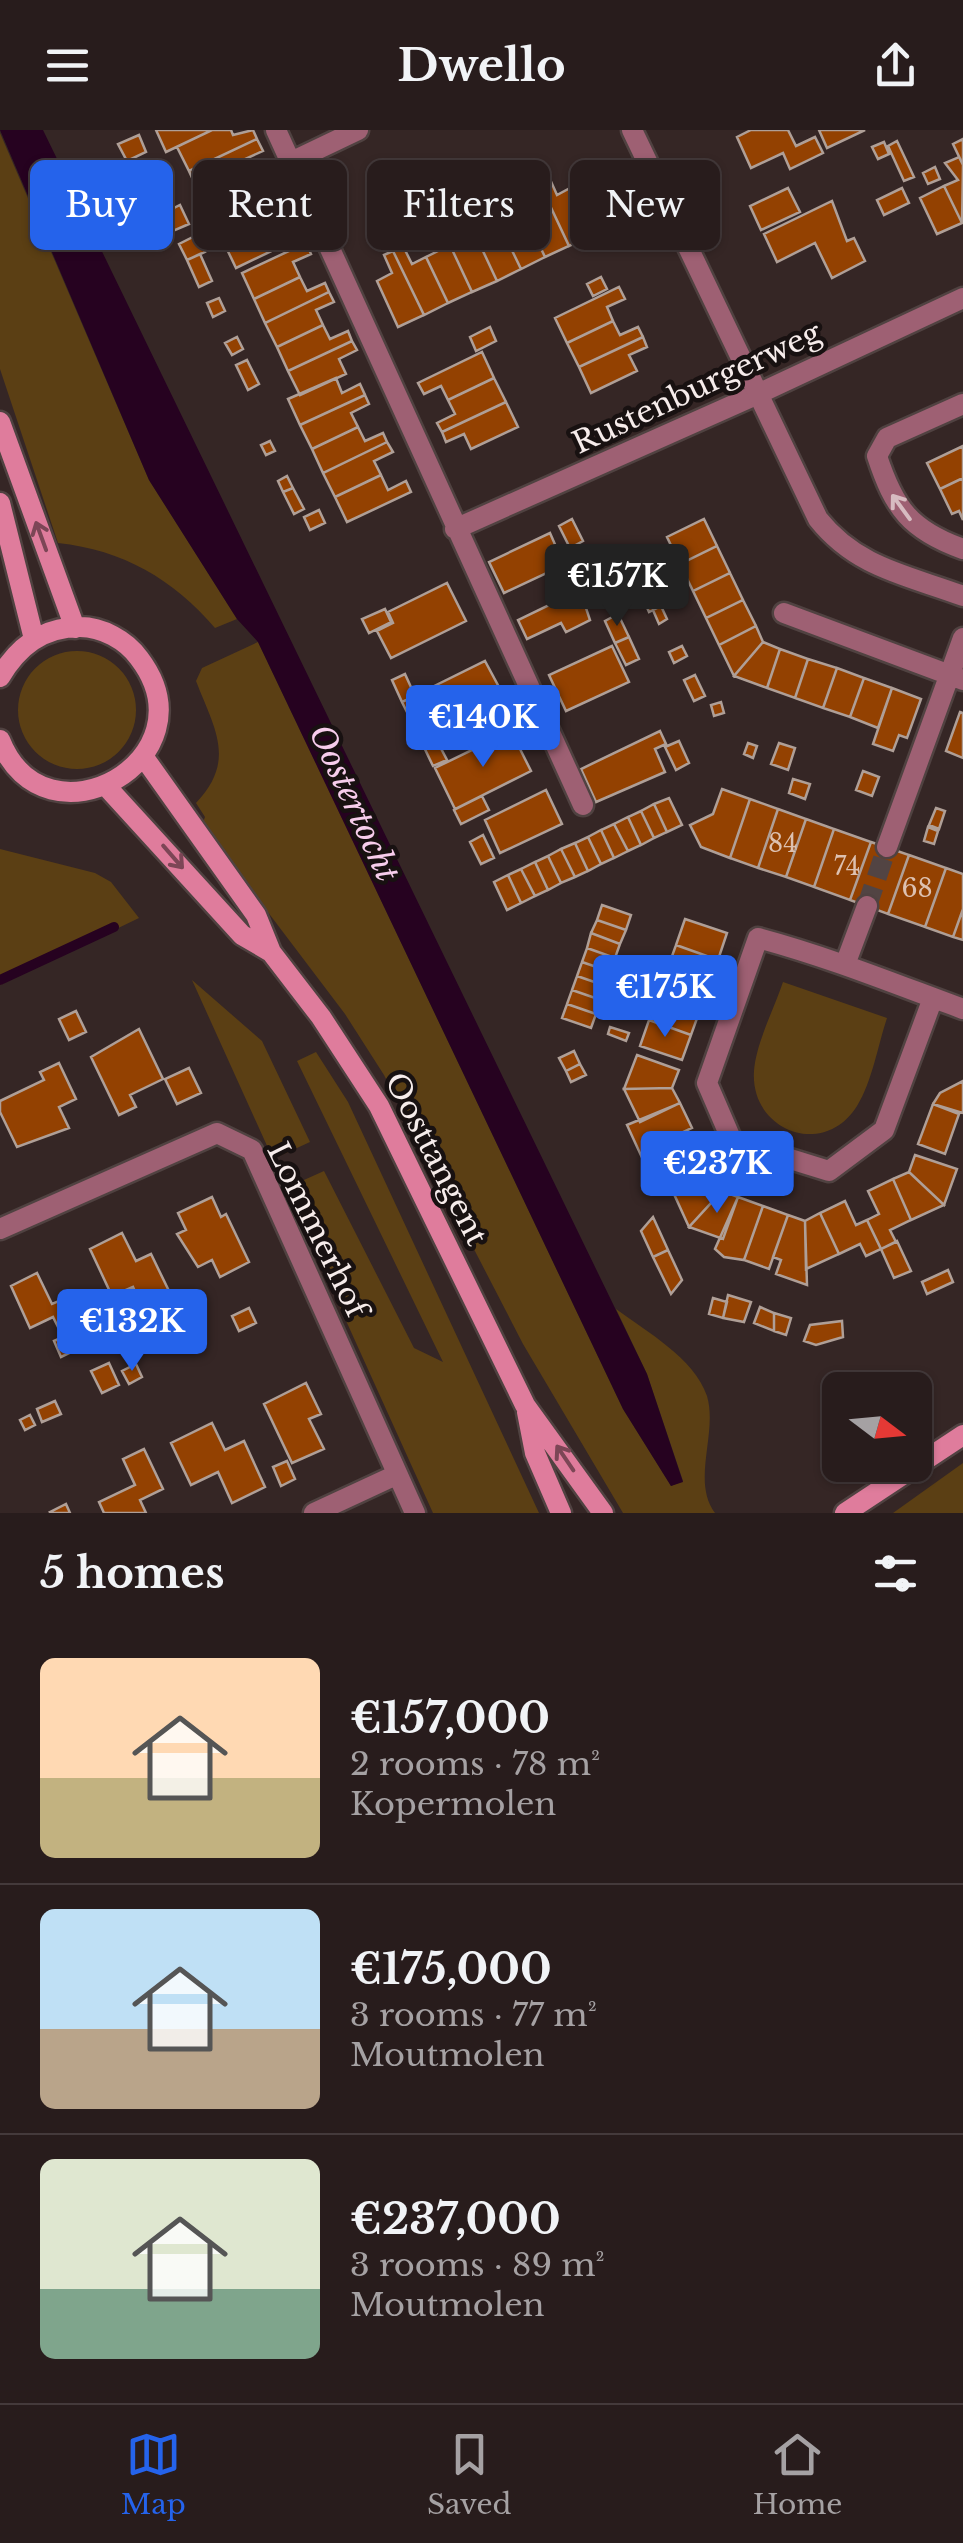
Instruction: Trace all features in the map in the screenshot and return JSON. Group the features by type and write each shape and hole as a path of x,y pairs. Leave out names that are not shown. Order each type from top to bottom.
{"main road":[{"path":"0,422 75,628"},
{"path":"0,503 34,639"},
{"path":"0,678 12,657 34,639 75,628 109,634 132,649 149,671 158,697 157,724 143,756 131,771 106,786 63,792 39,784 8,769 0,740"},
{"name":"Oosttangent","path":"143,756 256,915 272,952 332,1033 379,1106 525,1406 602,1513"},
{"name":"Oosttangent","path":"106,786 242,935 272,952"},
{"name":"Oosttangent","path":"525,1406 534,1452 561,1513"},
{"path":"845,1513 963,1435"}],"street":[{"path":"276,130 290,160"},
{"path":"295,160 358,130"},
{"path":"632,130 818,519 840,546 866,562 963,596"},
{"path":"330,250 583,805"},
{"name":"Rustenburgerweg","path":"455,528 962,302"},
{"path":"963,404 886,438 878,456 887,487 903,513 922,533 963,549"},
{"path":"784,613 956,677"},
{"path":"887,848 956,677 963,638"},
{"path":"846,962 866,906"},
{"path":"933,998 884,1130 830,1171 732,1141 706,1084 758,938 846,962 963,1009"},
{"name":"Lommerhof","path":"0,1229 218,1133 252,1150 414,1513"},
{"path":"314,1513 396,1475"}],"shaded area":[{"path":"0,133 30,203 30,250 50,250 149,480 237,619 215,628 182,595 145,570 104,552 58,543 0,369"},
{"path":"258,642 623,1409 671,1486 683,1481 647,1374 616,1309 681,1358 701,1382 710,1410 705,1486 715,1513 623,1513 523,1344 384,1075 345,1014 202,825 205,817 196,803 209,787 219,758 215,729 196,681 202,668"},
{"path":"77,651 100,656 119,668 131,687 136,710 131,733 119,752 100,764 77,769 54,764 35,752 23,733 18,710 23,687 35,668 54,656"},
{"path":"0,849 95,873 111,882 139,918 0,985"},
{"path":"192,980 262,1041 310,1142 273,1159"},
{"path":"783,982 887,1018 871,1075 857,1106 843,1122 826,1131 792,1131 764,1109 756,1092 758,1049"},
{"path":"316,1052 348,1102 539,1513 433,1513 286,1188 324,1171 414,1348 443,1362 297,1061"},
{"path":"963,1463 963,1513 893,1513"}],"water":[{"path":"0,130 43,130 58,160 30,160 30,200"},
{"name":"Oostertocht","path":"51,250 101,250 647,1374 683,1482 671,1486 623,1409 258,642 237,619 149,480"}],"building":[{"path":"156,130 212,130 166,152"},
{"path":"212,130 231,130 233,135 253,130 257,139 212,160 193,160 193,169 189,171 177,147"},
{"path":"751,130 788,130 796,146 815,137 823,153 790,169 783,153 751,168 737,137"},
{"path":"819,130 865,130 827,148"},
{"path":"139,135 146,152 126,160 118,144"},
{"path":"257,139 263,151 246,160 212,160"},
{"path":"963,139 963,165 953,144"},
{"path":"897,141 914,177 904,181 888,146"},
{"path":"884,142 889,154 878,159 872,147"},
{"path":"959,157 963,165 962,223 944,186 958,180 945,163"},
{"path":"935,167 940,179 928,184 923,173"},
{"path":"550,179 557,195 570,188 569,246 550,205"},
{"path":"944,186 962,223 937,234 920,198"},
{"path":"788,188 800,212 761,230 750,206"},
{"path":"902,188 909,203 884,215 877,200"},
{"path":"832,201 847,241 854,238 865,261 832,278 815,243 777,262 764,234"},
{"path":"180,205 189,224 173,231 173,208"},
{"path":"550,205 569,246 545,257 542,250 550,250"},
{"path":"193,237 193,250 205,252 187,260 179,244"},
{"path":"227,250 274,250 236,268"},
{"path":"291,250 309,250 311,254 293,262 300,277 254,299 242,273"},
{"path":"405,250 412,264 426,257 448,303 424,315 393,251"},
{"path":"440,250 452,250 472,292 448,303 426,257"},
{"path":"452,250 482,250 497,281 472,292"},
{"path":"482,250 512,250 521,269 497,281"},
{"path":"512,250 542,250 545,257 521,269"},
{"path":"393,251 424,315 398,327 377,281 392,273 384,255"},
{"path":"200,254 212,281 199,287 187,260"},
{"path":"300,277 307,291 325,283 329,292 265,323 254,299"},
{"path":"601,277 607,289 593,296 587,284"},
{"path":"619,287 625,299 607,307 613,321 567,343 555,318"},
{"path":"329,292 334,302 316,310 323,325 277,347 265,323"},
{"path":"219,298 225,311 213,317 207,303"},
{"path":"613,321 620,335 638,327 643,337 579,367 567,343"},
{"path":"323,325 330,339 348,331 352,341 288,371 277,347"},
{"path":"490,327 496,341 476,351 470,337"},
{"path":"237,337 243,349 232,355 225,343"},
{"path":"643,337 647,347 629,355 637,371 591,393 579,367"},
{"path":"352,341 357,350 339,359 346,374 300,395 288,371"},
{"path":"482,352 494,378 448,400 441,386 424,394 418,383"},
{"path":"247,360 259,384 248,390 236,365"},
{"path":"336,378 342,393 360,384 365,395 300,425 288,399"},
{"path":"494,378 506,402 442,432 437,423 455,414 448,400"},
{"path":"365,395 369,404 351,413 358,427 312,449 300,425"},
{"path":"506,402 518,427 471,449 464,434 446,442 442,432"},
{"path":"358,427 365,441 383,433 387,442 323,473 312,449"},
{"path":"270,441 275,451 266,455 261,445"},
{"path":"387,442 393,452 374,461 381,475 335,497 323,473"},
{"path":"963,446 963,478 940,489 927,463"},
{"path":"381,475 388,490 406,481 411,492 347,522 335,497"},
{"path":"287,476 293,488 283,492 278,481"},
{"path":"963,478 963,520 959,511 952,514 940,489"},
{"path":"293,488 304,509 294,514 283,492"},
{"path":"319,510 325,523 310,530 304,517"},
{"path":"572,519 583,541 570,548 559,526"},
{"path":"704,519 717,546 680,564 667,537"},
{"path":"550,533 564,565 504,593 489,562"},
{"path":"717,546 730,573 693,591 680,564"},
{"path":"641,564 647,577 635,583 630,570"},
{"path":"730,573 743,600 706,618 693,591"},
{"path":"447,583 466,621 391,658 377,631 393,623 388,612"},
{"path":"580,590 590,620 566,632 561,623 527,639 518,620"},
{"path":"656,598 661,606 649,612 645,603"},
{"path":"743,600 756,626 719,645 706,618"},
{"path":"661,606 667,619 659,624 653,610"},
{"path":"385,609 391,622 369,633 362,619"},
{"path":"618,614 629,637 615,643 605,621"},
{"path":"756,626 763,642 734,676 719,645"},
{"path":"629,637 639,659 626,665 615,643"},
{"path":"763,642 780,649 767,688 734,676"},
{"path":"612,646 629,682 566,711 549,675"},
{"path":"682,646 687,656 674,663 669,652"},
{"path":"780,649 808,659 795,698 767,688"},
{"path":"808,659 837,668 823,708 795,698"},
{"path":"485,661 500,689 415,728 402,702"},
{"path":"837,668 864,678 850,717 823,708"},
{"path":"405,674 415,696 402,702 392,680"},
{"path":"695,675 705,696 694,701 684,680"},
{"path":"864,678 892,688 878,728 850,717"},
{"path":"892,688 921,699 907,738 899,735 893,751 873,744"},
{"path":"721,702 724,713 714,716 711,705"},
{"path":"960,712 963,713 963,758 946,751"},
{"path":"511,731 531,771 455,809 435,768"},
{"path":"660,731 666,744 655,749 665,772 596,802 581,769"},
{"path":"436,739 447,760 433,766 423,745"},
{"path":"679,741 689,763 676,770 665,747"},
{"path":"748,743 757,746 753,758 744,754"},
{"path":"779,743 795,748 788,770 771,764"},
{"path":"863,771 879,777 872,796 856,790"},
{"path":"793,779 810,784 805,799 789,793"},
{"path":"722,789 750,799 730,858 701,847 690,825 713,814"},
{"path":"546,790 562,824 500,853 485,820"},
{"path":"482,796 489,810 461,824 454,810"},
{"path":"669,798 682,825 667,832 654,804"},
{"path":"750,799 778,809 758,868 730,858"},
{"path":"654,804 667,832 654,838 641,811"},
{"path":"936,808 945,811 939,829 929,825"},
{"path":"778,809 806,819 786,877 758,868"},
{"path":"641,811 654,838 641,845 628,817"},
{"path":"628,817 641,845 628,851 614,824"},
{"path":"806,819 834,829 814,887 786,877"},
{"path":"614,824 628,851 614,858 601,830"},
{"path":"928,827 938,831 934,844 924,841"},
{"path":"834,829 871,842 850,900 814,887"},
{"path":"601,830 614,858 601,864 588,837"},
{"path":"483,835 494,858 481,864 470,842"},
{"path":"588,837 601,864 588,871 575,843"},
{"path":"871,842 909,855 888,914 850,900"},
{"path":"575,843 588,871 575,877 561,849"},
{"path":"561,849 575,877 561,883 548,856"},
{"path":"909,855 946,868 925,927 888,914"},
{"path":"548,856 561,883 548,890 535,862"},
{"path":"535,862 548,890 535,896 521,869"},
{"path":"946,868 963,874 963,909 953,937 925,927"},
{"path":"521,869 535,896 521,903 508,875"},
{"path":"508,875 521,903 507,910 494,882"},
{"path":"602,905 631,915 626,930 597,920"},
{"path":"963,909 963,940 953,937"},
{"path":"685,919 727,933 718,960 676,945"},
{"path":"597,920 626,930 620,944 591,933"},
{"path":"591,933 620,944 615,958 587,948"},
{"path":"676,945 718,960 709,984 667,970"},
{"path":"587,948 615,958 611,972 582,962"},
{"path":"582,962 611,972 606,986 577,976"},
{"path":"667,970 709,984 700,1010 658,995"},
{"path":"577,976 606,986 601,1000 572,990"},
{"path":"572,990 601,1000 596,1014 567,1004"},
{"path":"658,995 700,1010 691,1035 649,1020"},
{"path":"567,1004 596,1014 591,1028 562,1018"},
{"path":"76,1011 86,1032 69,1040 59,1019"},
{"path":"649,1020 691,1035 682,1060 640,1046"},
{"path":"610,1027 629,1033 626,1041 608,1034"},
{"path":"139,1029 163,1079 130,1095 136,1107 119,1115 91,1057"},
{"path":"574,1051 580,1064 566,1071 559,1058"},
{"path":"637,1055 679,1070 672,1088 624,1089"},
{"path":"59,1063 76,1099 59,1107 69,1128 17,1147 0,1112 0,1101 44,1080 40,1072"},
{"path":"580,1064 586,1075 571,1082 566,1071"},
{"path":"189,1068 201,1093 177,1104 165,1079"},
{"path":"963,1081 963,1113 933,1104 940,1093"},
{"path":"672,1088 680,1103 640,1122 624,1089"},
{"path":"680,1103 692,1128 668,1139 673,1150 645,1164 627,1125"},
{"path":"933,1104 959,1114 945,1154 918,1144"},
{"path":"673,1150 679,1162 702,1151 714,1175 674,1194 664,1174 652,1180 645,1164"},
{"path":"915,1155 957,1169 944,1205 909,1172"},
{"path":"909,1172 944,1205 911,1220 893,1179"},
{"path":"714,1175 722,1191 689,1227 674,1194"},
{"path":"893,1179 911,1220 890,1230 896,1242 881,1249 867,1220 879,1214 868,1191"},
{"path":"722,1191 738,1197 723,1239 689,1227"},
{"path":"212,1197 221,1217 226,1214 249,1262 220,1277 212,1260 198,1267 177,1234 186,1230 178,1213"},
{"path":"738,1197 763,1206 744,1260 724,1257 715,1249"},
{"path":"845,1201 856,1225 867,1220 881,1249 866,1256 860,1244 839,1254 820,1213"},
{"path":"763,1206 788,1215 769,1269 744,1260"},
{"path":"820,1213 839,1254 806,1269 805,1221"},
{"path":"788,1215 805,1221 807,1285 776,1274 781,1260 773,1257"},
{"path":"653,1217 668,1250 653,1257 641,1231"},
{"path":"122,1233 136,1261 151,1254 168,1289 140,1303 133,1287 112,1296 90,1249"},
{"path":"897,1241 911,1271 894,1278 881,1249"},
{"path":"668,1250 682,1280 671,1294 653,1257"},
{"path":"948,1270 953,1282 927,1294 922,1282"},
{"path":"37,1273 52,1304 66,1298 88,1344 61,1357 54,1341 63,1337 53,1317 30,1328 11,1286"},
{"path":"728,1295 751,1302 744,1322 723,1318"},
{"path":"713,1298 727,1302 723,1318 709,1314"},
{"path":"760,1307 774,1313 774,1331 754,1323"},
{"path":"249,1308 256,1323 239,1331 232,1316"},
{"path":"774,1313 791,1318 786,1335 774,1331"},
{"path":"842,1321 843,1337 816,1345 804,1341 810,1325"},
{"path":"109,1363 119,1385 102,1393 91,1371"},
{"path":"136,1364 142,1377 129,1384 122,1371"},
{"path":"306,1383 321,1414 309,1419 324,1449 292,1463 264,1404"},
{"path":"55,1401 61,1414 42,1422 37,1409"},
{"path":"30,1415 35,1425 25,1430 20,1420"},
{"path":"212,1423 225,1450 244,1441 265,1487 232,1503 218,1472 191,1485 171,1443"},
{"path":"144,1449 163,1489 140,1500 146,1513 104,1513 99,1502 135,1485 123,1459"},
{"path":"287,1461 295,1479 281,1486 273,1467"},
{"path":"66,1504 70,1513 50,1512"}],"waterway":[{"path":"0,980 114,927"}],"tunnel":[{"path":"867,906 887,847"}]}
